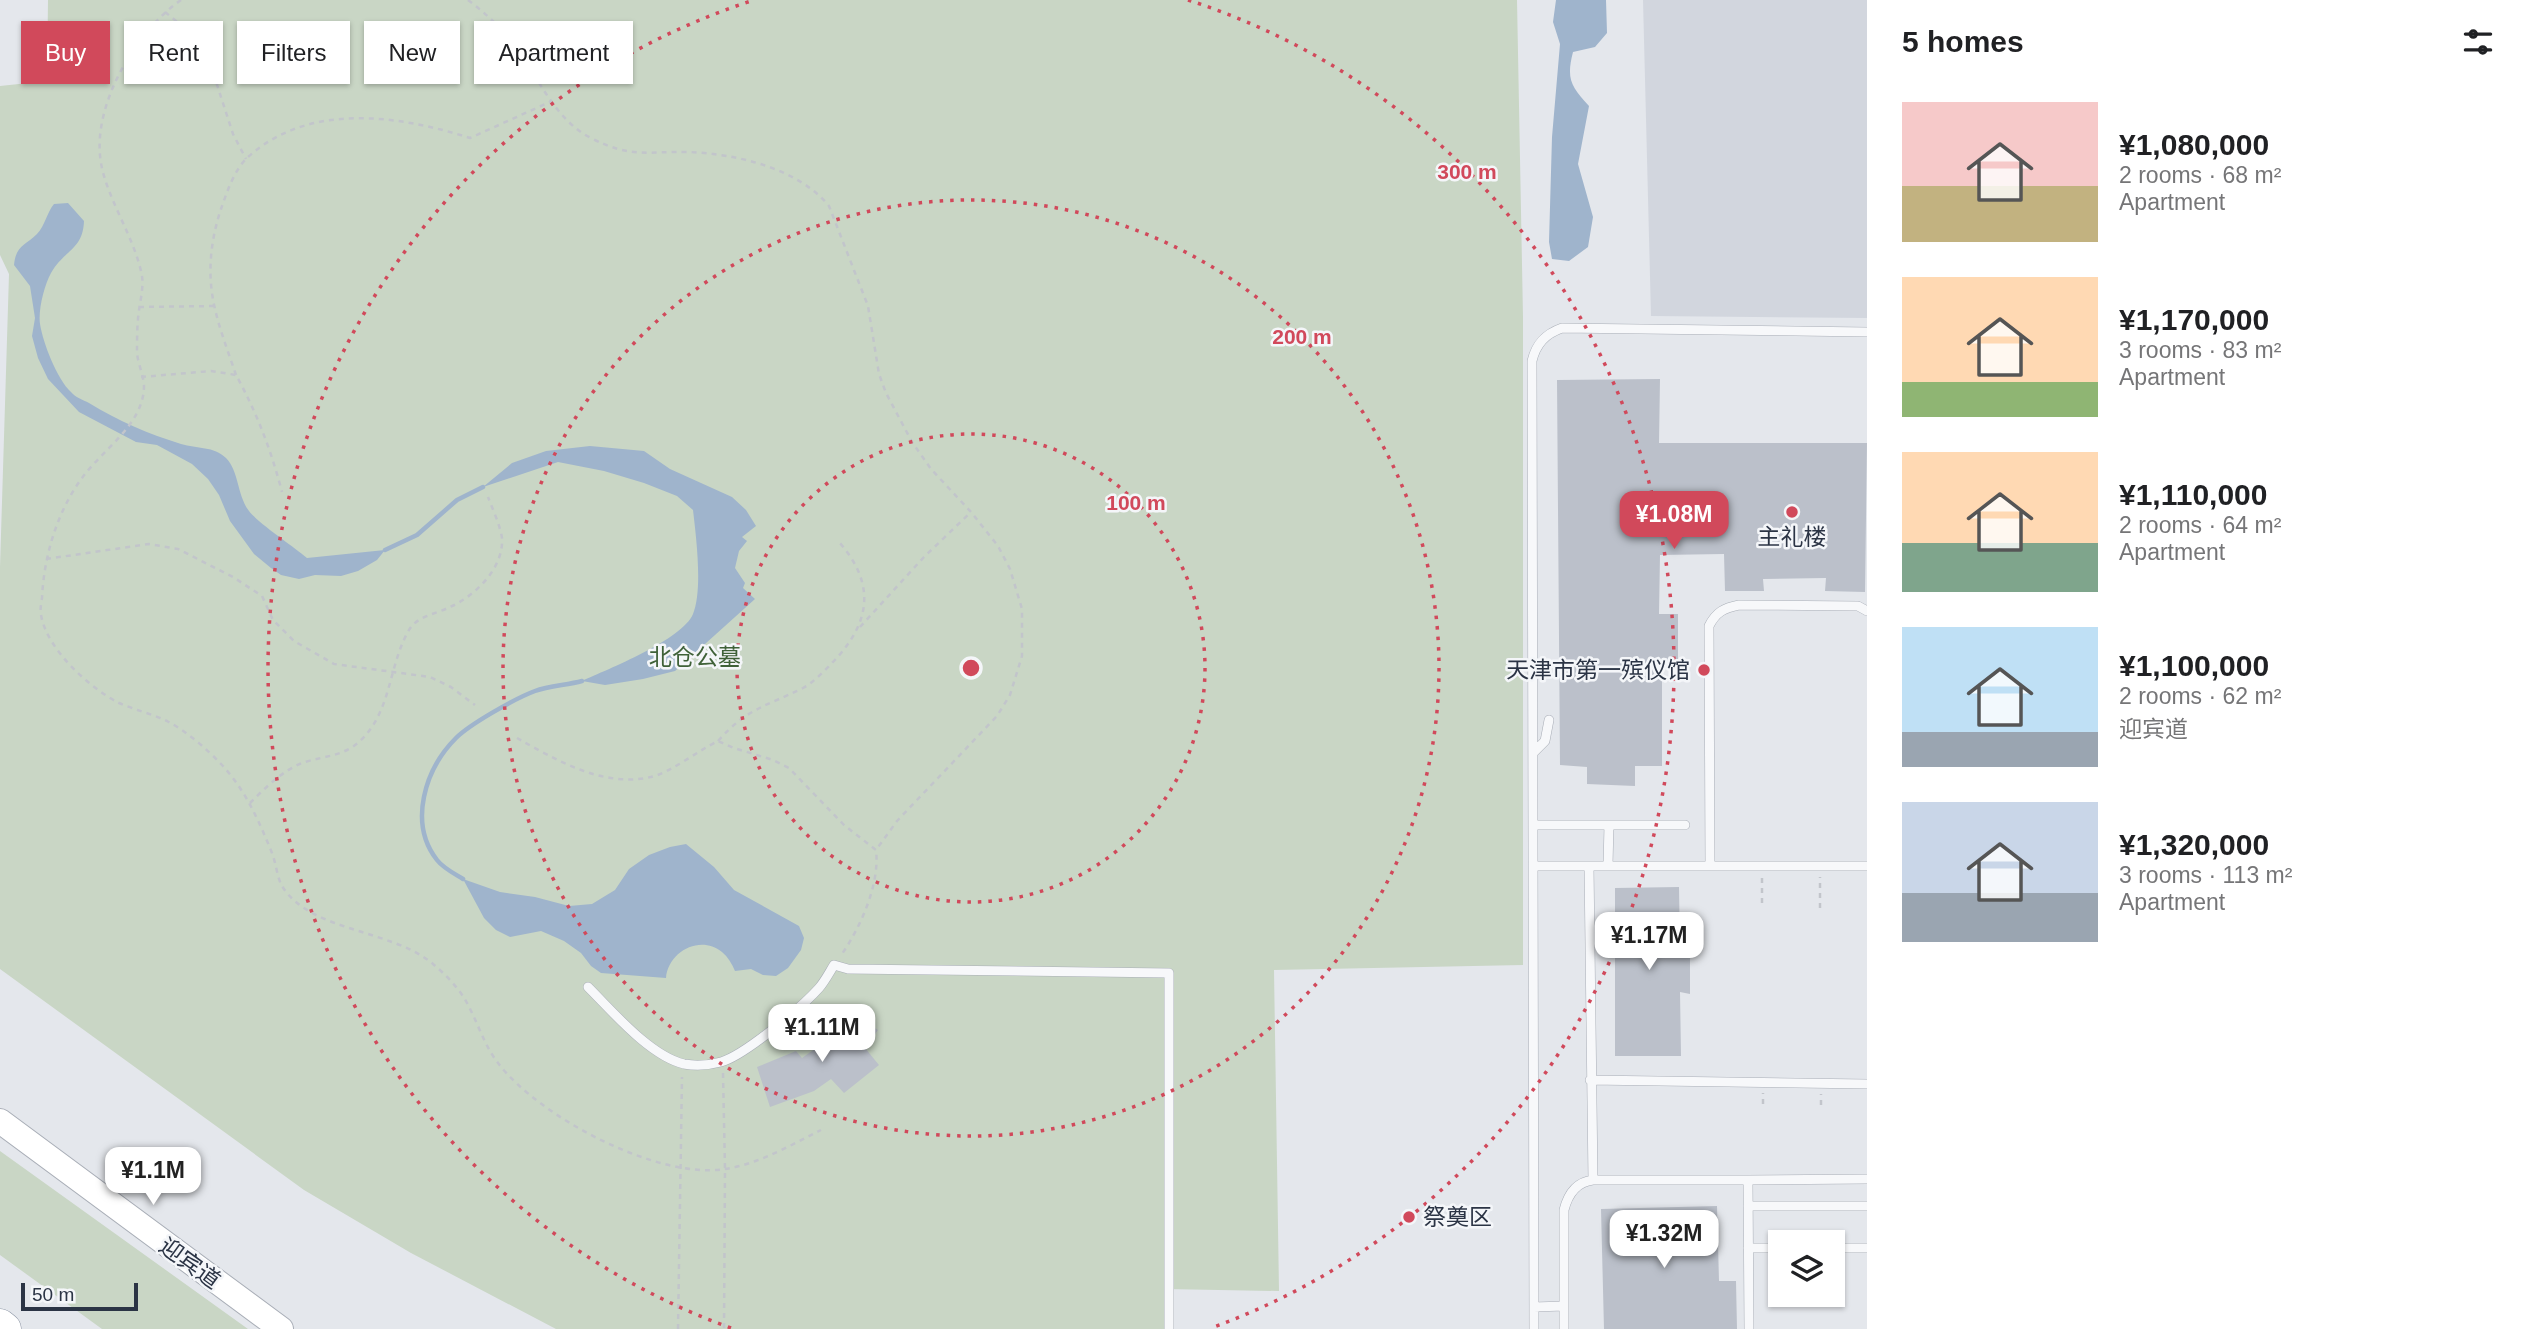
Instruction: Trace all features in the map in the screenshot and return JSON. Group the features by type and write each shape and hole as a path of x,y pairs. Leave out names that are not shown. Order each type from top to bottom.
{"highway":[{"path":"0,1325 5,1329"}],"street":[{"name":"迎宾道","path":"0,1121 281,1329"}],"lane":[{"path":"1534,1329 1532,361 1535,349 1542,340 1562,328 1867,332"},
{"path":"1710,865 1709,626 1713,616 1723,609 1739,605 1858,606 1867,611"},
{"path":"1533,753 1545,741 1549,720"},
{"path":"1533,825 1685,825"},
{"path":"1608,865 1609,825"},
{"path":"1533,866 1867,866"},
{"path":"1589,866 1593,1180"},
{"path":"588,987 646,1042 683,1064 701,1065 722,1062 774,1028 819,988 834,965 848,969 1169,973 1169,1329"},
{"path":"1590,1080 1867,1084"},
{"path":"1564,1329 1564,1210 1566,1199 1583,1181 1867,1179"},
{"path":"1748,1180 1749,1329"},
{"path":"1748,1206 1867,1206"},
{"path":"1748,1248 1768,1248"},
{"path":"1845,1248 1867,1248"},
{"path":"1534,1307 1564,1306"}],"path":[{"path":"181,0 164,12 144,33 110,96 101,127 101,163 143,279 137,358 144,387 136,416 83,476 67,503 46,559 41,616 62,658 115,701 169,722 222,764 250,803 273,856 282,886 301,906 319,917 390,940 421,956 454,985 466,1001 478,1031 499,1064 539,1103 561,1119 650,1160 680,1168 725,1169 756,1160 821,1130"},
{"path":"468,0 490,17 511,40 565,118 588,137 612,148 635,154 688,152 743,158 775,169 819,195 829,206 868,306 879,374 886,393 918,451 998,546 1010,569 1022,609 1023,640 1016,682 997,716 897,821 876,850 878,866 867,909 834,965"},
{"path":"164,12 186,29 210,63 233,134 246,159"},
{"path":"282,492 269,443 236,375 212,292 210,258 216,223 229,186 246,159 270,142 303,126 337,118 373,117 436,127 470,138 552,101"},
{"path":"139,307 215,306"},
{"path":"141,377 211,371 236,375"},
{"path":"250,803 268,786 303,763 347,752 362,740 376,723 410,627 429,614 449,608 474,594 497,560 502,540 488,497"},
{"path":"858,629 924,557 971,512"},
{"path":"517,738 591,774 634,779 653,777 718,741 732,725 746,715 767,702 805,687 849,644 864,613 866,594 852,556 839,542"},
{"path":"46,559 149,544 178,549 233,577 262,596 273,620 294,641 334,664 430,677 451,687 475,705"},
{"path":"718,741 789,768 844,825 876,850"},
{"path":"1762,865 1762,906"},
{"path":"1820,866 1820,908"},
{"path":"722,1062 725,1169 724,1329"},
{"path":"678,1329 683,1064"}],"shaded area":[{"path":"1643,0 1867,0 1867,318 1651,316"}],"green space":[{"name":"北仓公墓","path":"48,0 1517,0 1523,317 1523,965 1274,970 1279,1291 1165,1289 1165,1329 556,1329 411,1253 304,1190 0,969 0,567 9,274 0,255 0,86 110,84 110,21 48,21"},
{"path":"0,1151 248,1329 102,1329 0,1255"}],"water":[{"path":"1556,0 1606,0 1607,33 1595,47 1573,52 1571,61 1572,82 1589,106 1578,164 1593,217 1588,247 1569,261 1552,259 1549,242 1552,137 1560,44 1553,22"},
{"path":"68,203 84,221 83,231 77,244 51,273 42,298 40,318 47,350 66,386 77,397 111,416 157,436 221,454 230,463 249,511 307,558 385,550 377,560 358,571 341,576 315,575 299,579 281,575 254,554 230,521 219,495 208,479 192,464 157,445 136,442 79,412 48,379 32,336 35,318 30,286 14,265 19,250 40,231 54,204"},
{"path":"590,446 644,451 670,469 732,497 746,510 756,526 742,537 747,541 739,551 735,568 745,583 743,588 755,599 675,671 605,685 582,681 675,634 693,614 698,577 693,510 677,496 644,483 604,471 558,462 483,487 512,463 546,451"},
{"path":"686,844 714,867 734,890 799,926 804,938 801,950 788,968 776,976 763,975 751,969 735,971 722,952 713,947 695,945 686,948 672,960 666,978 601,973 564,941 541,931 510,937 496,930 484,918 463,879 500,892 569,906 592,904 615,890 629,869 649,855"}],"building":[{"path":"1660,379 1659,443 1867,443 1865,592 1825,591 1826,578 1763,579 1764,591 1725,591 1724,554 1660,555 1659,614 1678,614 1678,661 1662,661 1662,766 1635,766 1635,786 1587,784 1587,767 1560,765 1557,380"},
{"path":"1679,887 1680,949 1690,948 1690,994 1680,992 1681,1056 1615,1056 1615,888"},
{"path":"850,1013 878,1030 865,1048 879,1065 844,1093 831,1079 814,1091 770,1107 757,1067 796,1051 802,1058 819,1046"},
{"path":"1717,1206 1719,1281 1736,1281 1737,1329 1604,1329 1601,1209"}],"waterway":[{"path":"385,550 417,535 457,500 483,487"},
{"path":"463,879 437,860 423,830 424,797 436,765 456,738 494,712 535,691 582,681"}],"place":[{"name":"主礼楼","path":"1792,512"},
{"name":"天津市第一殡仪馆","path":"1704,670"},
{"name":"祭奠区","path":"1409,1217"}]}
